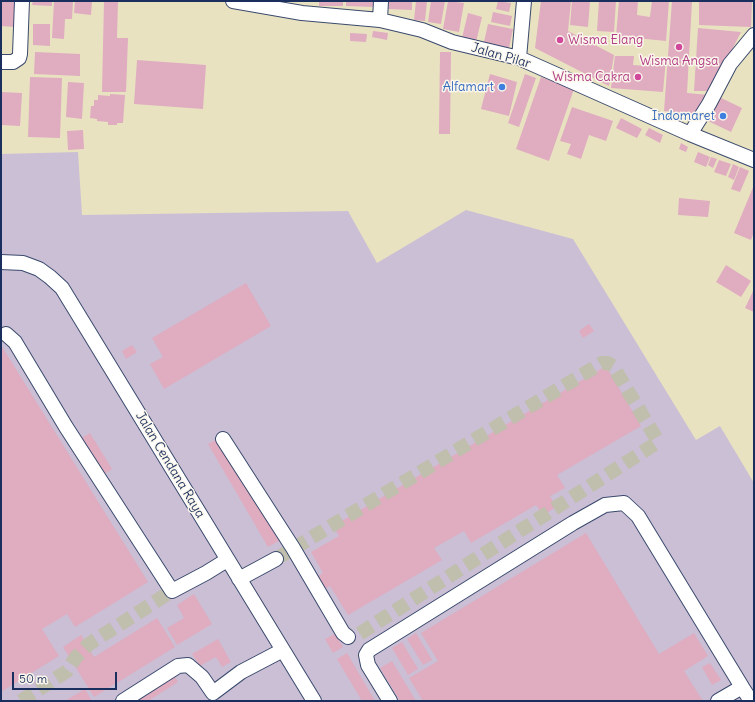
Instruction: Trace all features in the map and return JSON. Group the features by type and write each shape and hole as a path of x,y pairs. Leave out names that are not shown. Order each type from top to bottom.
{"street":[{"path":"1,62 13,62 19,58 22,1"},
{"name":"Jalan Pilar","path":"233,1 302,12 380,20 422,30 452,42 519,58 690,134 754,160"},
{"path":"380,20 381,1"},
{"path":"519,58 524,1"},
{"path":"690,134 709,104 730,64 754,35"},
{"name":"Jalan Cendana Raya","path":"1,262 24,263 39,269 62,288 314,701"},
{"path":"6,334 16,342 66,427 172,590 206,573 227,560"},
{"path":"223,439 293,548 343,633 348,637"},
{"path":"390,701 368,665 366,654 369,650 573,522 605,505 624,503 638,516 751,701"},
{"path":"239,580 276,558"},
{"path":"123,701 178,666 188,664 202,677 215,697 241,672 283,650"},
{"path":"718,701 742,687"}],"shaded area":[{"path":"78,152 82,215 348,211 377,263 466,210 573,239 696,440 720,426 754,483 754,701 1,701 1,154"}],"building":[{"path":"1,1 16,1 15,27 1,26"},
{"path":"33,1 52,1 52,6 32,5"},
{"path":"54,1 73,1 72,19 65,19 64,39 52,38"},
{"path":"75,1 92,1 91,15 74,13"},
{"path":"104,1 118,1 117,38 128,38 126,92 102,92"},
{"path":"319,1 343,1 343,6 319,6"},
{"path":"346,1 374,1 374,7 346,6"},
{"path":"389,1 412,1 412,10 388,9"},
{"path":"416,1 427,1 425,21 414,20"},
{"path":"431,1 445,1 441,24 428,22"},
{"path":"448,1 464,3 459,32 443,29"},
{"path":"498,1 511,3 509,12 496,9"},
{"name":"Wisma Elang","path":"541,1 571,1 568,31 614,55 609,86 535,48"},
{"path":"572,1 590,1 588,27 570,25"},
{"path":"599,1 616,1 614,32 597,31"},
{"path":"619,1 638,1 637,15 650,17 652,1 669,1 666,41 616,36"},
{"name":"Wisma Angsa","path":"672,1 692,1 687,93 708,95 699,116 664,111"},
{"path":"699,1 752,1 751,27 699,25"},
{"path":"493,12 512,16 510,26 491,22"},
{"path":"468,13 482,17 476,42 462,38"},
{"path":"33,24 50,24 50,46 33,45"},
{"path":"488,24 513,29 509,48 484,42"},
{"path":"698,28 741,32 711,91 694,91"},
{"path":"373,31 388,33 387,40 372,37"},
{"path":"350,33 367,34 366,42 350,41"},
{"path":"35,52 80,54 80,76 34,74"},
{"path":"440,52 451,52 450,134 439,134"},
{"name":"Wisma Cakra","path":"615,56 634,56 633,65 646,66 647,58 666,59 663,92 611,88"},
{"path":"137,60 206,65 203,109 134,104"},
{"path":"490,74 517,82 509,116 481,109"},
{"path":"525,74 536,78 519,127 508,123"},
{"path":"30,77 62,78 60,138 28,137"},
{"path":"541,77 574,89 549,161 516,149"},
{"path":"68,82 84,83 82,119 66,117"},
{"path":"1,92 22,93 20,126 1,125"},
{"path":"110,94 125,95 123,123 117,123 117,125 108,125 108,122 97,121 97,119 90,118 91,106 94,106 94,100 98,100 98,95 110,96"},
{"path":"719,97 742,108 731,132 708,121"},
{"path":"572,107 613,121 606,141 589,135 581,159 567,154 571,144 560,141"},
{"path":"621,118 642,129 637,138 616,128"},
{"path":"649,128 663,135 660,143 645,135"},
{"path":"83,130 84,149 68,150 67,131"},
{"path":"681,143 688,147 686,152 679,149"},
{"path":"698,152 710,157 706,167 694,162"},
{"path":"711,157 717,159 713,168 708,165"},
{"path":"719,160 731,164 726,176 714,172"},
{"path":"733,164 739,167 734,180 728,177"},
{"path":"740,167 749,171 740,192 731,189"},
{"path":"754,185 754,232 751,240 734,233"},
{"path":"679,198 710,201 708,217 678,215"},
{"path":"726,265 751,281 741,297 716,282"},
{"path":"246,283 271,326 164,389 150,364 163,357 152,338"},
{"path":"754,289 754,312 745,308"},
{"path":"589,324 594,331 583,338 579,331"},
{"path":"1,345 148,582 75,627 67,614 42,629 59,656 1,692"},
{"path":"132,345 137,352 126,359 122,351"},
{"path":"606,366 641,426 557,475 565,488 550,496 556,507 543,515 536,505 471,543 464,531 434,548 442,560 348,615 330,586 320,592 313,579 323,573 311,552 339,536 333,526"},
{"path":"90,433 112,469 103,475 80,439"},
{"path":"219,438 279,541 268,547 208,444"},
{"path":"586,533 659,654 694,633 708,656 684,671 703,701 423,701 409,678 438,661 421,633"},
{"path":"194,594 212,624 177,645 167,628 184,618 177,605"},
{"path":"157,618 175,647 94,697 63,647 81,635 94,657"},
{"path":"416,633 432,660 423,665 407,639"},
{"path":"335,634 343,647 333,653 325,639"},
{"path":"218,639 231,662 222,667 216,657 200,666 192,654"},
{"path":"402,642 418,669 408,675 392,648"},
{"path":"347,653 375,701 362,701 337,659"},
{"path":"392,661 416,701 400,701 380,668"},
{"path":"710,663 721,680 712,685 702,667"},
{"path":"172,672 178,682 148,701 139,701 136,695"},
{"path":"85,689 92,701 65,701"}],"tunnel":[{"path":"276,559 602,363 608,363 613,366 656,438 655,444 356,636 348,637"},
{"path":"21,701 67,671 76,657 89,644 172,591"}],"place":[{"name":"Wisma Elang","path":"560,40"},
{"name":"Wisma Angsa","path":"679,47"},
{"name":"Wisma Cakra","path":"638,77"},
{"name":"Alfamart","path":"502,87"},
{"name":"Indomaret","path":"723,116"}]}
